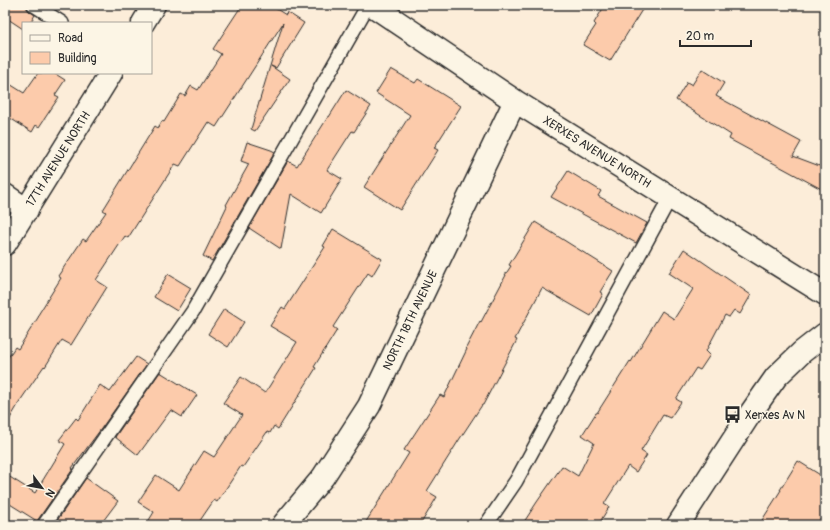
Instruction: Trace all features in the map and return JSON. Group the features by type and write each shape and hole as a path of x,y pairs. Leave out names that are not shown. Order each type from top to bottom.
{"street":[{"path":"144,22 154,5"},
{"name":"XERXES AVENUE NORTH","path":"372,5 515,101 825,294"},
{"name":"17TH AVENUE NORTH","path":"5,244 110,74"},
{"name":"NORTH 18TH AVENUE","path":"283,525 323,476 369,406 515,101"},
{"path":"5,195 27,210"},
{"path":"678,525 748,417 776,377 802,352 825,334"}],"lane":[{"path":"34,5 60,22"},
{"path":"44,525 193,311 368,5"},
{"path":"486,525 516,481 670,198"}],"building":[{"path":"5,5 24,5 35,15 31,22 22,22 22,28 5,17"},
{"path":"242,5 270,5 286,15 287,12 304,23 276,68 271,66 290,79 255,131 251,129 283,23 216,127 208,122 180,166 175,164 128,238 125,236 96,280 107,287 71,345 62,340 45,367 44,366 22,398 5,427 5,362 15,347 18,349 39,316 38,315 61,278 58,276 83,239 86,241 106,212 103,210 155,126 158,128 162,121 164,122 181,94 185,96 191,86 198,90 221,54 213,49"},
{"path":"605,5 645,5 610,61 583,45 596,25 594,23"},
{"path":"391,69 415,83 418,79 461,106 434,148 438,150 400,210 364,187 410,115 376,93"},
{"path":"702,69 724,83 716,96 801,142 793,156 825,168 825,191 729,139 731,135 676,100 687,82 692,85"},
{"path":"37,74 56,74 65,80 55,95 59,97 39,127 36,125 32,132 5,115 5,81 24,93"},
{"path":"346,90 371,106 354,132 352,131 327,170 342,179 321,213 291,194 281,249 249,228 288,161 297,166"},
{"path":"247,142 275,152 212,261 203,256 227,206 226,205 249,164 241,161"},
{"path":"568,171 601,191 598,196 647,223 636,243 551,197"},
{"path":"535,222 613,271 600,292 603,294 591,316 542,288 483,405 427,491 437,497 420,525 364,525 409,453 404,450 440,395 444,397 467,349 466,348 511,266 509,265"},
{"path":"333,229 382,259 372,276 368,273 333,327 337,330 314,367 316,368 278,429 274,426 270,433 267,432 243,467 241,466 217,502 214,500 197,525 146,525 154,512 138,502 156,475 179,490 204,451 214,457 242,415 223,403 241,377 265,393 297,342 270,326 282,307 285,309 325,247 323,246"},
{"path":"684,249 751,295 740,314 734,310 729,317 725,315 706,351 710,355 700,370 696,368 676,399 681,402 670,418 663,415 641,451 647,455 636,472 628,466 604,504 609,507 598,525 522,525 562,466 578,476 594,443 582,435 630,361 631,362 662,311 674,319 693,289 669,273"},
{"path":"168,274 191,288 177,311 154,297"},
{"path":"224,309 244,322 228,347 208,334"},
{"path":"136,357 147,364 72,468 73,469 37,521 5,501 5,474 35,493 65,444 59,440 76,418 78,420 100,385 110,392"},
{"path":"160,372 197,395 182,417 171,410 138,455 115,437"},
{"path":"798,461 825,478 825,525 759,525 781,490"},
{"path":"86,478 118,501 100,525 54,525"}],"place":[{"name":"Xerxes Av N","path":"732,415"}]}
